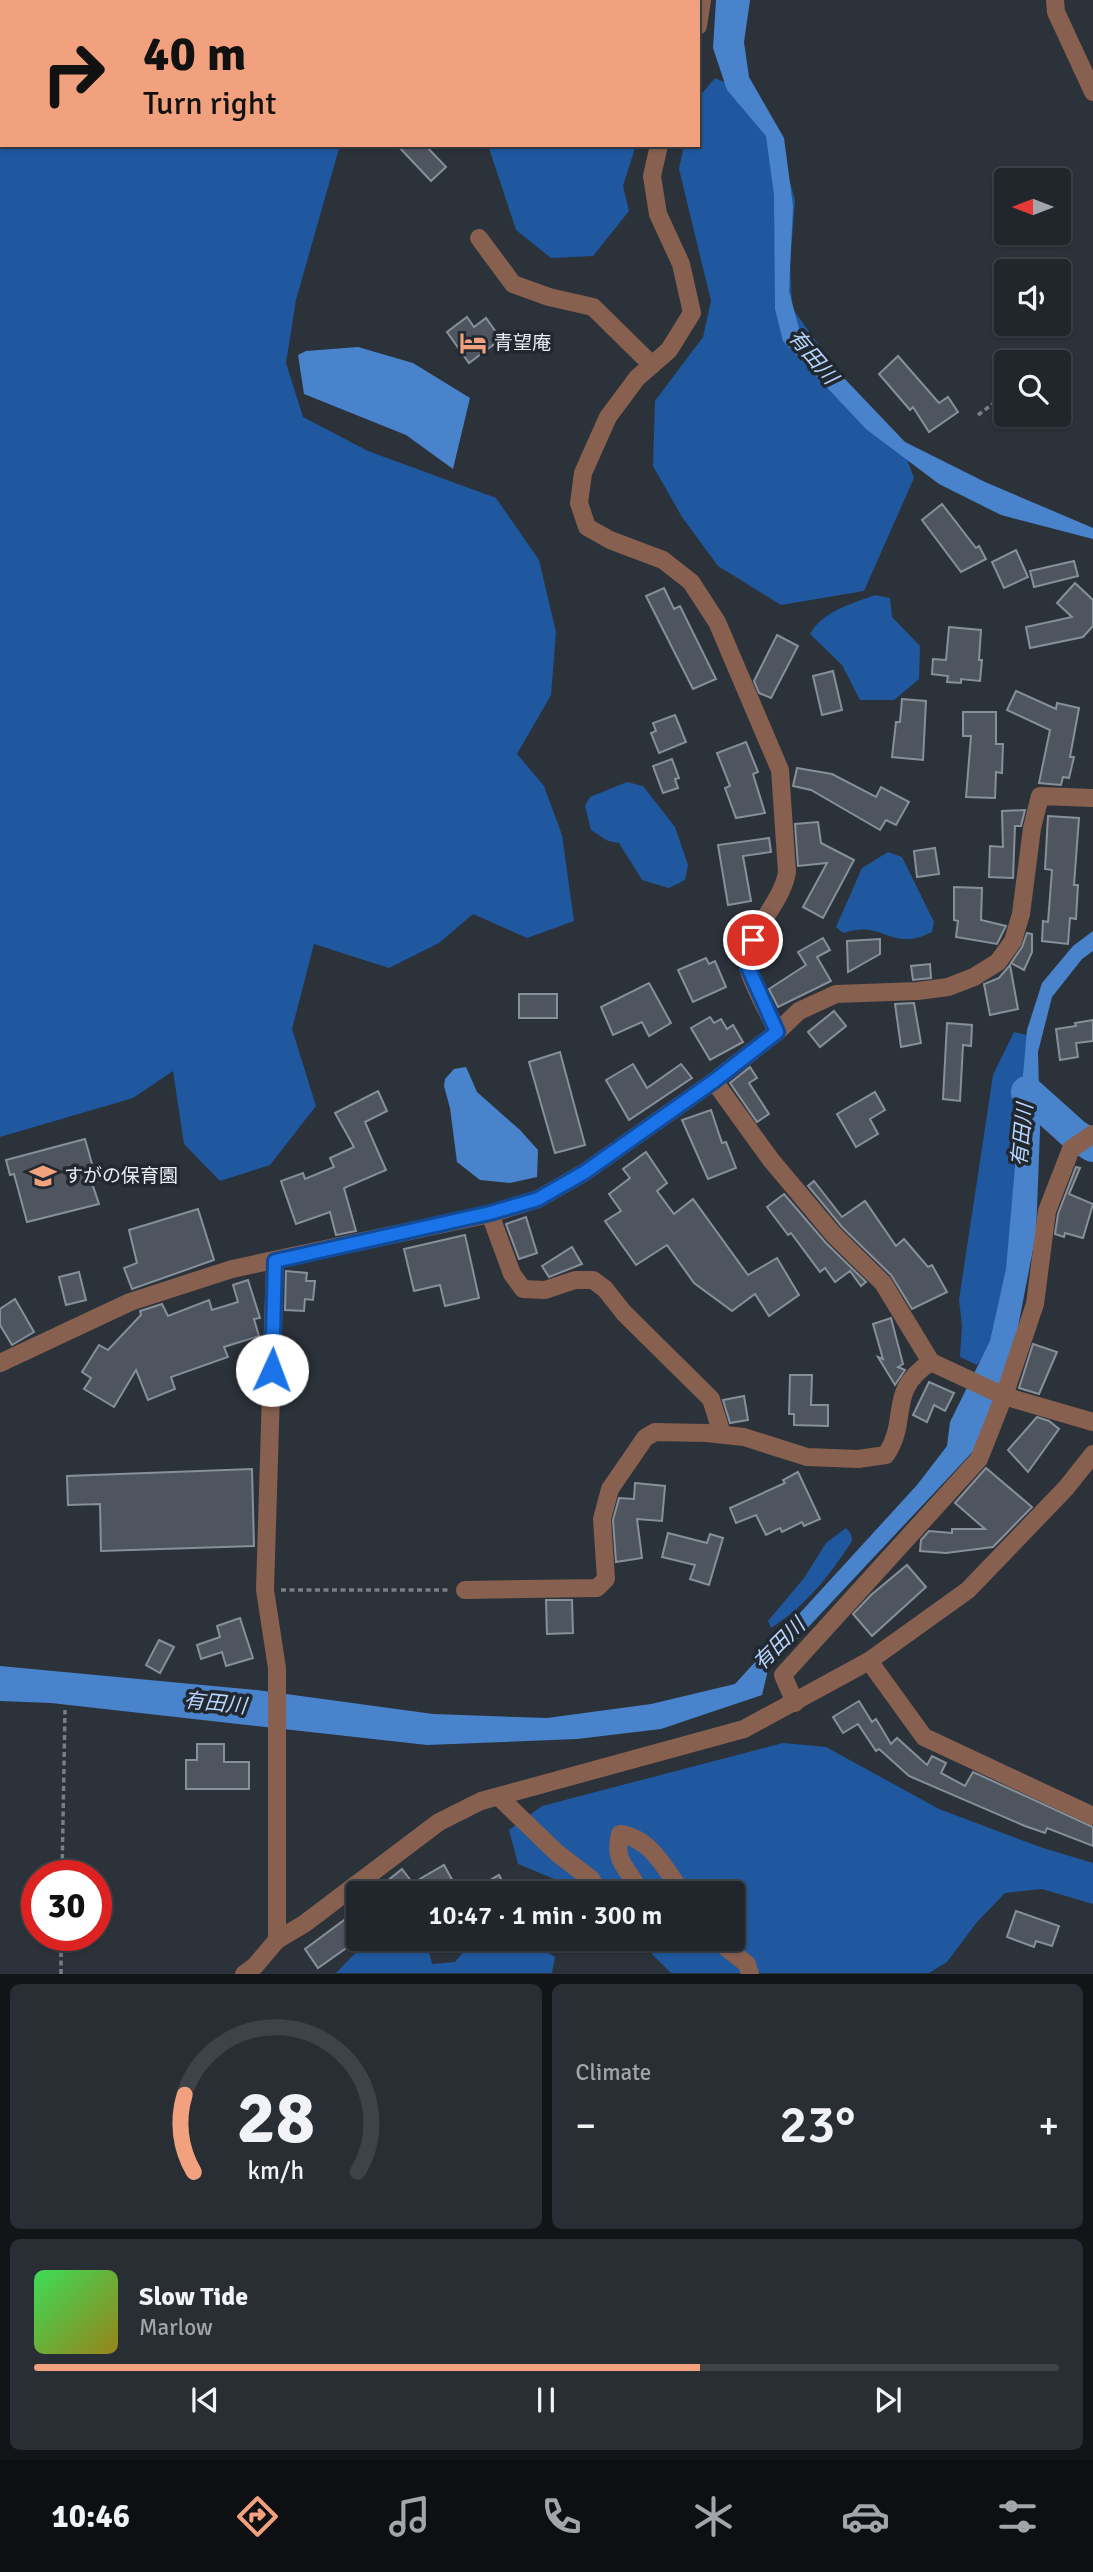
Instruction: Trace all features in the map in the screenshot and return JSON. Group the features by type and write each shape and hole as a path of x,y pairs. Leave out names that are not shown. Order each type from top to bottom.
{"street":[{"path":"1055,0 1056,12 1093,92"},
{"path":"659,147 652,176 658,214 681,264 692,313 669,350 637,378 608,416 583,473 579,503 587,527 610,540 663,560 691,582 717,622 780,770 787,872 785,884 753,940 748,967 777,1032"},
{"path":"479,238 513,284 548,297 593,307 652,365"},
{"path":"0,1363 130,1302 232,1269 490,1213 538,1199 559,1188 714,1081 777,1032 799,1011 836,993 918,991 948,987 974,977 998,962 1013,941 1021,914 1032,828 1040,796 1093,798"},
{"path":"714,1081 771,1160 834,1235 883,1283 931,1362 1004,1396 1093,1422"},
{"path":"796,1703 783,1675 979,1459 1004,1396 1035,1304 1047,1211 1071,1149 1093,1134"},
{"path":"490,1213 512,1274 523,1289 545,1290 575,1280 593,1280 605,1289 624,1313 710,1399 722,1434"},
{"path":"275,1261 265,1590 276,1668 277,1940"},
{"path":"465,1590 597,1588 606,1580 602,1519 610,1489 645,1438 655,1432 744,1437 807,1457 846,1459 886,1455 894,1443 905,1386 931,1362"},
{"path":"244,1973 255,1966 277,1940 304,1924 439,1822 481,1801 744,1729 869,1661 968,1590 1085,1477 1093,1454"},
{"path":"869,1661 924,1737 1093,1816"},
{"path":"499,1797 556,1853 592,1881"},
{"path":"634,1881 624,1869 617,1848 620,1834 633,1836 651,1849 673,1881"},
{"path":"730,1951 747,1964 750,1973"}],"path":[{"path":"978,415 994,403"},
{"path":"265,1590 465,1590"},
{"path":"62,1860 65,1710"},
{"path":"61,1951 61,1973"}],"shaded area":[{"path":"715,78 740,89 787,170 795,201 790,264 792,308 862,405 898,435 914,478 864,591 781,605 718,566 682,517 653,466 655,401 703,337 711,301 679,169 684,147 700,147 700,96"},
{"path":"0,147 339,147 296,300 286,363 303,417 368,451 496,498 539,560 556,632 551,695 517,754 544,786 562,835 574,921 527,938 473,914 439,943 389,968 314,944 292,1029 316,1106 270,1165 220,1181 184,1144 173,1071 133,1098 0,1137"},
{"path":"489,147 635,147 623,186 629,211 593,256 551,258 516,230"},
{"path":"875,595 890,598 892,617 920,646 919,679 894,700 860,700 842,665 810,634 822,619 830,614"},
{"path":"627,782 643,786 675,827 688,865 685,880 669,888 642,880 619,843 608,841 591,830 585,806 590,797"},
{"path":"888,852 902,857 934,922 932,932 910,939 864,929 843,933 836,927 862,868"},
{"path":"1014,1032 1032,1036 1017,1242 996,1338 977,1365 960,1357 962,1326 959,1300 993,1075"},
{"path":"846,1528 852,1541 835,1566 796,1610 771,1628 768,1621 804,1578 826,1543"},
{"path":"783,1743 826,1747 939,1809 1043,1848 1093,1863 1093,1904 1042,1889 1005,1893 977,1922 947,1962 929,1973 671,1973 649,1951 745,1951 745,1881 559,1881 518,1864 509,1830 542,1806"},
{"path":"357,1951 429,1951 432,1964 455,1962 464,1951 546,1951 555,1957 552,1973 336,1973"}],"water":[{"name":"有田川","path":"716,0 750,0 744,42 749,77 784,138 793,206 789,291 800,332 905,442 985,482 1093,528 1093,539 1001,515 939,484 866,429 783,341 775,309 774,195 766,136 727,90 713,48"},
{"path":"358,347 413,363 470,398 453,469 406,435 304,394 298,355 306,351"},
{"name":"有田川","path":"1093,931 1093,951 1082,959 1052,997 1038,1052 1040,1131 1036,1234 1011,1363 980,1444 768,1670 762,1695 661,1729 577,1739 427,1745 51,1703 0,1701 0,1666 257,1690 433,1714 547,1718 651,1704 735,1684 917,1485 947,1446 950,1422 990,1341 1006,1269 1027,1030 1042,983 1073,946"},
{"path":"466,1067 477,1092 538,1150 537,1177 510,1183 480,1180 457,1162 450,1108 444,1086 445,1079 454,1069"}],"building":[{"path":"399,147 427,147 446,167 431,181"},
{"path":"467,317 474,327 486,318 501,339 469,363 447,332"},
{"path":"898,356 939,403 948,397 958,412 929,432 913,407 910,410 879,374"},
{"path":"942,504 976,548 979,546 986,559 961,572 922,520"},
{"path":"1016,550 1028,577 1004,588 992,562"},
{"path":"1074,561 1078,576 1034,587 1030,571"},
{"path":"1075,583 1093,600 1093,626 1083,637 1030,648 1026,627 1072,617 1057,603"},
{"path":"664,588 674,609 680,606 716,679 693,689 646,596"},
{"path":"949,627 981,630 980,681 961,679 961,683 947,682 948,676 932,674 933,659 946,660"},
{"path":"777,635 798,646 771,698 759,693 754,681"},
{"path":"833,671 842,710 822,715 813,676"},
{"path":"1016,691 1056,709 1057,703 1079,708 1070,757 1074,757 1069,778 1063,777 1061,785 1039,783 1050,730 1007,710"},
{"path":"902,699 926,701 923,760 892,757"},
{"path":"963,712 996,712 996,744 1003,744 1002,773 996,772 995,798 966,797 971,736 963,736"},
{"path":"675,715 686,742 659,753 651,733 656,731 653,723"},
{"path":"746,742 758,772 753,774 765,813 736,818 725,788 730,786 717,753"},
{"path":"672,759 679,778 675,779 678,788 663,793 653,766"},
{"path":"797,768 832,774 876,797 881,787 909,802 896,825 886,820 880,830 811,790 793,786"},
{"path":"1025,810 1021,826 1015,826 1013,878 989,877 990,846 1003,847 1002,811"},
{"path":"1048,816 1079,818 1074,885 1078,885 1076,919 1070,918 1068,944 1042,941 1043,921 1048,922 1052,870 1045,869"},
{"path":"818,822 821,843 854,860 823,918 803,907 827,863 798,866 795,824"},
{"path":"769,838 771,852 743,856 751,901 728,905 718,845"},
{"path":"935,848 939,874 917,877 914,851"},
{"path":"954,887 982,888 981,920 1006,926 997,944 956,937 958,921 954,920"},
{"path":"1027,933 1032,934 1032,952 1024,970 1011,963 1022,947"},
{"path":"823,938 830,950 817,957 831,981 778,1007 769,989 806,965 798,952"},
{"path":"880,939 880,954 848,972 847,941"},
{"path":"706,958 709,964 715,961 726,987 693,1002 678,970"},
{"path":"930,964 931,978 913,980 911,966"},
{"path":"1010,965 1018,1009 990,1015 984,984 999,978"},
{"path":"649,983 671,1023 649,1036 642,1022 613,1035 601,1007"},
{"path":"519,994 557,994 557,1018 519,1018"},
{"path":"914,1003 921,1043 901,1047 895,1004"},
{"path":"834,1011 846,1026 820,1047 808,1032"},
{"path":"710,1017 714,1023 721,1019 727,1029 733,1025 743,1042 710,1060 691,1028"},
{"path":"1093,1020 1093,1041 1076,1043 1078,1057 1060,1060 1056,1029"},
{"path":"947,1023 972,1025 971,1046 963,1045 960,1101 943,1099"},
{"path":"560,1052 585,1145 555,1153 529,1062"},
{"path":"633,1064 647,1088 681,1064 692,1078 629,1120 606,1080"},
{"path":"750,1067 757,1078 749,1083 769,1114 757,1122 730,1083"},
{"path":"378,1091 387,1111 365,1122 386,1170 344,1188 356,1231 336,1235 330,1212 296,1224 281,1181 303,1173 305,1179 334,1167 330,1158 354,1147 335,1113"},
{"path":"875,1092 885,1110 870,1119 878,1134 856,1147 837,1114"},
{"path":"711,1110 722,1143 726,1142 736,1168 708,1179 682,1120"},
{"path":"85,1139 97,1182 92,1183 99,1204 27,1222 14,1174 10,1175 6,1160"},
{"path":"646,1152 667,1183 657,1191 674,1214 693,1199 748,1275 777,1258 799,1295 769,1316 755,1294 732,1311 694,1283 667,1245 636,1265 605,1221 621,1211 609,1194 630,1178 623,1169"},
{"path":"1076,1167 1080,1168 1069,1194 1093,1204 1083,1238 1065,1233 1064,1237 1055,1234 1058,1214"},
{"path":"814,1181 842,1217 865,1201 896,1246 904,1239 928,1267 932,1265 947,1292 912,1309 891,1275 842,1227 808,1186"},
{"path":"784,1194 826,1243 866,1282 861,1286 850,1271 835,1282 825,1268 820,1272 791,1233 788,1235 767,1207"},
{"path":"198,1209 214,1260 132,1289 124,1268 137,1263 129,1230"},
{"path":"526,1217 537,1253 519,1259 506,1224"},
{"path":"465,1235 479,1298 445,1306 440,1285 414,1291 404,1249"},
{"path":"572,1247 582,1264 549,1277 542,1266"},
{"path":"286,1271 307,1273 306,1281 315,1281 313,1300 305,1299 304,1311 285,1310"},
{"path":"79,1272 86,1300 66,1305 59,1277"},
{"path":"248,1280 260,1318 254,1319 259,1336 224,1347 228,1357 171,1377 175,1389 148,1400 136,1370 114,1407 84,1389 91,1378 82,1372 99,1345 108,1350 141,1315 140,1311 162,1304 168,1316 209,1300 212,1310 238,1302 233,1285"},
{"path":"15,1299 34,1332 12,1345 0,1325 0,1309"},
{"path":"891,1318 903,1364 898,1367 905,1370 895,1385 878,1357 883,1359 873,1324"},
{"path":"1033,1344 1057,1352 1039,1394 1019,1388"},
{"path":"790,1375 812,1375 811,1405 828,1405 828,1426 794,1425 794,1414 789,1414"},
{"path":"929,1382 954,1393 945,1411 934,1405 927,1422 913,1415"},
{"path":"744,1396 748,1420 730,1423 723,1400"},
{"path":"1037,1417 1049,1421 1059,1429 1028,1472 1008,1450"},
{"path":"986,1468 1032,1507 993,1547 946,1553 920,1551 921,1540 929,1531 952,1533 952,1529 985,1529 955,1503"},
{"path":"252,1469 254,1546 101,1551 100,1504 68,1505 67,1476"},
{"path":"798,1472 820,1519 804,1526 802,1522 782,1532 780,1528 766,1535 756,1515 736,1523 730,1508 785,1483 783,1480"},
{"path":"635,1483 665,1486 662,1521 637,1519 642,1558 616,1562 613,1520 619,1498 634,1499"},
{"path":"668,1533 707,1543 710,1534 723,1538 709,1585 690,1579 695,1565 662,1557"},
{"path":"907,1565 926,1587 872,1636 853,1614"},
{"path":"546,1600 572,1600 573,1633 547,1634"},
{"path":"240,1618 253,1658 226,1666 222,1652 201,1659 197,1645 220,1637 217,1626"},
{"path":"159,1640 174,1647 160,1673 146,1665"},
{"path":"859,1701 872,1722 876,1719 891,1744 897,1738 927,1765 932,1756 946,1763 941,1773 965,1786 973,1772 1093,1827 1093,1846 1047,1828 1045,1833 1025,1826 909,1776 879,1749 876,1751 858,1724 843,1733 833,1717"},
{"path":"197,1744 224,1744 224,1762 249,1762 249,1789 186,1789 186,1760 197,1760"},
{"path":"444,1865 453,1881 419,1881"},
{"path":"402,1869 411,1881 387,1881"},
{"path":"499,1875 502,1881 489,1881"},
{"path":"1016,1911 1059,1926 1052,1946 1036,1941 1034,1947 1007,1937"},
{"path":"346,1919 346,1948 318,1968 305,1949"}],"waterway":[{"path":"1027,1092 1075,1135 1093,1146"}],"place":[{"name":"青望庵","path":"473,343"},
{"name":"すがの保育園","path":"43,1176"}],"route":[{"path":"272,1370 275,1261 490,1213 538,1199 585,1172 714,1081 777,1032 748,967 753,940"}]}
